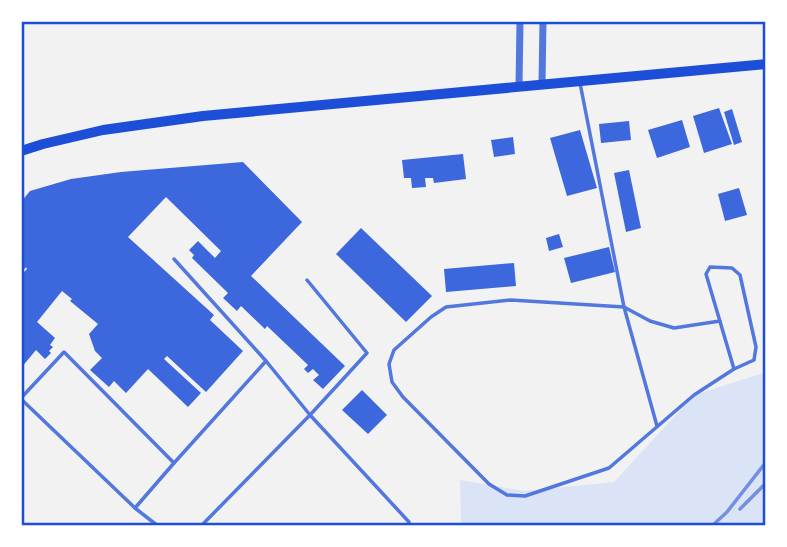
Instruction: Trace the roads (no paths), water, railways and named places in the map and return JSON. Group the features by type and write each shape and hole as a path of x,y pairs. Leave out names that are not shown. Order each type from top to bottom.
{"main road":[{"path":"21,151 103,130 203,116 766,64"}],"street":[{"path":"519,86 520,21"},
{"path":"542,84 543,21"}],"lane":[{"path":"579,81 624,307 657,426"},
{"path":"174,259 266,361 310,415 409,522"},
{"path":"720,321 674,328 650,321 624,307 511,300 446,307 394,350 389,365 392,382 403,397 489,484 507,495 525,496 609,468 694,395 734,369 754,360 755,347 740,275 732,268 710,267 706,274 720,321 734,369"},
{"path":"201,526 367,353 307,280"},
{"path":"158,526 135,508 21,398 64,352 174,463"},
{"path":"135,508 266,361"}],"railway":[{"path":"712,526 727,512 766,462"},
{"path":"740,509 766,483"}]}
